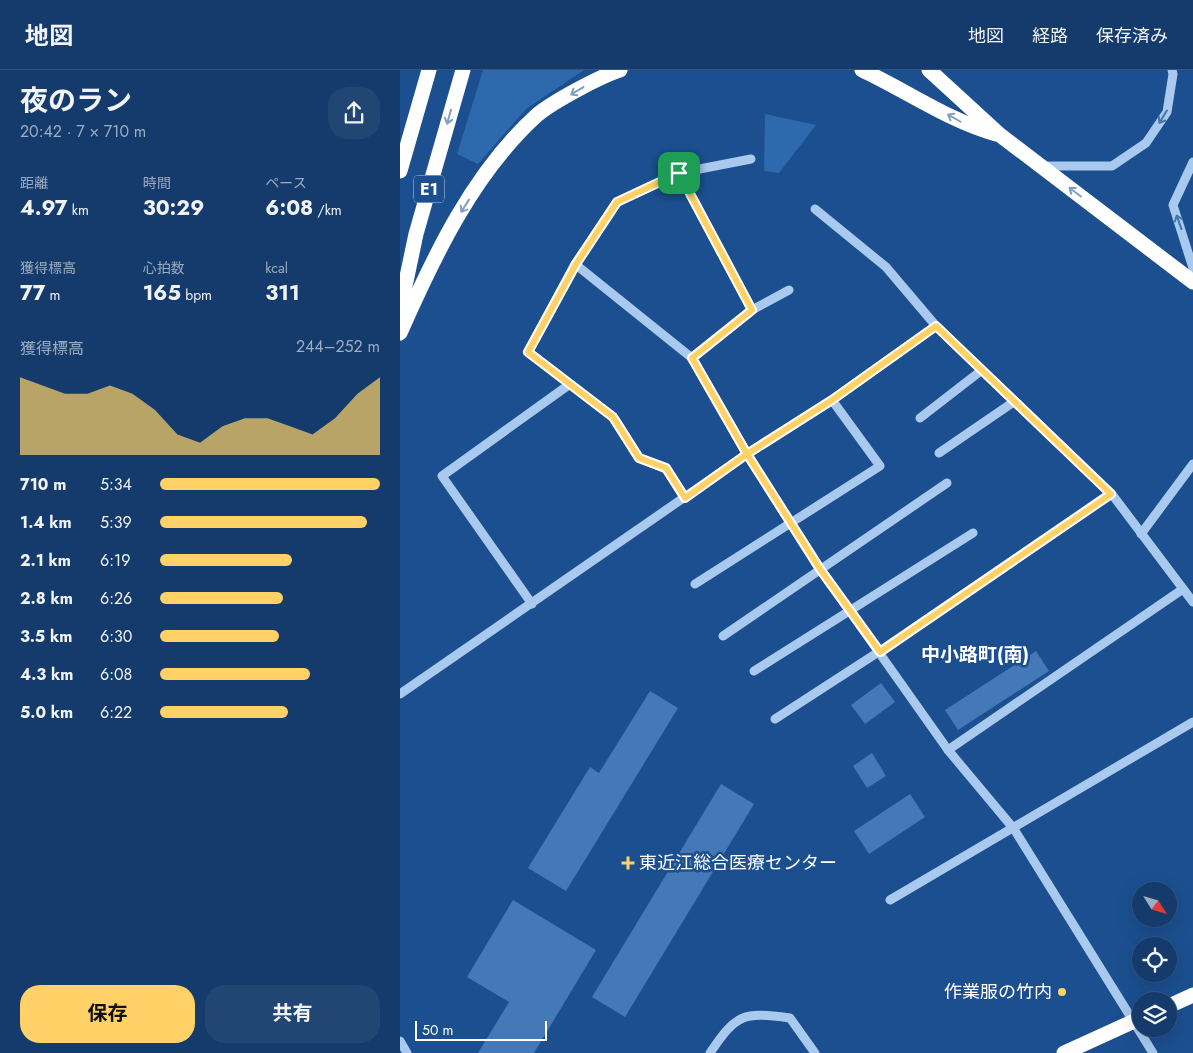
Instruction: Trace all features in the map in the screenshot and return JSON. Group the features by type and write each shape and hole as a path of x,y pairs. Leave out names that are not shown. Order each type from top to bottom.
{"highway":[{"name":"E1","path":"400,171 429,70"},
{"name":"E1","path":"400,310 416,234 462,70"},
{"path":"400,333 447,236 488,169 538,115 602,76 620,70"},
{"path":"862,70 895,85 970,127 1000,136"},
{"path":"929,70 1000,136 1193,282"},
{"path":"1177,1002 1193,995"},
{"path":"1064,1053 1132,1023"}],"street":[{"path":"1040,166 1112,166 1146,143 1167,112 1172,70"},
{"path":"685,498 666,468 639,458 613,417 528,352 576,264 617,202 679,173 751,159"},
{"path":"1193,162 1174,205 1193,268"},
{"path":"679,173 752,310"},
{"path":"815,209 886,267 936,326 1111,494 1193,602"},
{"path":"576,264 692,358 747,454 820,569 851,609 948,750 1014,829 1132,1011"},
{"path":"692,358 752,310 790,290"},
{"path":"400,694 747,454 832,400 936,326"},
{"path":"920,418 982,370"},
{"path":"532,604 442,476 570,384"},
{"path":"695,584 880,466 832,400"},
{"path":"940,454 1015,401"},
{"path":"1141,534 1193,464"},
{"path":"723,636 947,483"},
{"path":"775,720 880,652 1111,494"},
{"path":"754,671 973,532"},
{"path":"948,750 1183,589"},
{"path":"890,900 1014,829 1193,722"},
{"path":"710,1053 727,1029 743,1018 758,1014 790,1018 815,1053"},
{"path":"1146,1037 1153,1053"},
{"path":"400,1041 407,1053"}],"shaded area":[{"path":"483,70 584,70 526,109 478,164 457,154"},
{"path":"765,114 816,125 779,173 764,171"}],"building":[{"path":"1036,651 1049,671 958,730 945,710"},
{"path":"881,683 895,702 865,724 851,705"},
{"path":"650,691 678,708 566,891 528,868 590,767 599,773"},
{"path":"872,753 886,776 867,788 853,766"},
{"path":"721,784 754,804 625,1017 592,997"},
{"path":"910,794 925,817 869,854 854,831"},
{"path":"513,900 596,950 534,1053 478,1053 509,1002 467,977"}],"place":[{"name":"東近江総合医療センター","path":"628,863"},
{"name":"作業服の竹内","path":"1062,992"}],"district":[{"name":"中小路町(南)","path":"975,654"}],"route":[{"path":"679,173 617,202 576,264 528,352 613,417 639,458 666,468 685,498 747,454 820,569 851,609 880,652 1111,494 936,326 832,400 747,454 692,358 752,310 679,173"}]}
